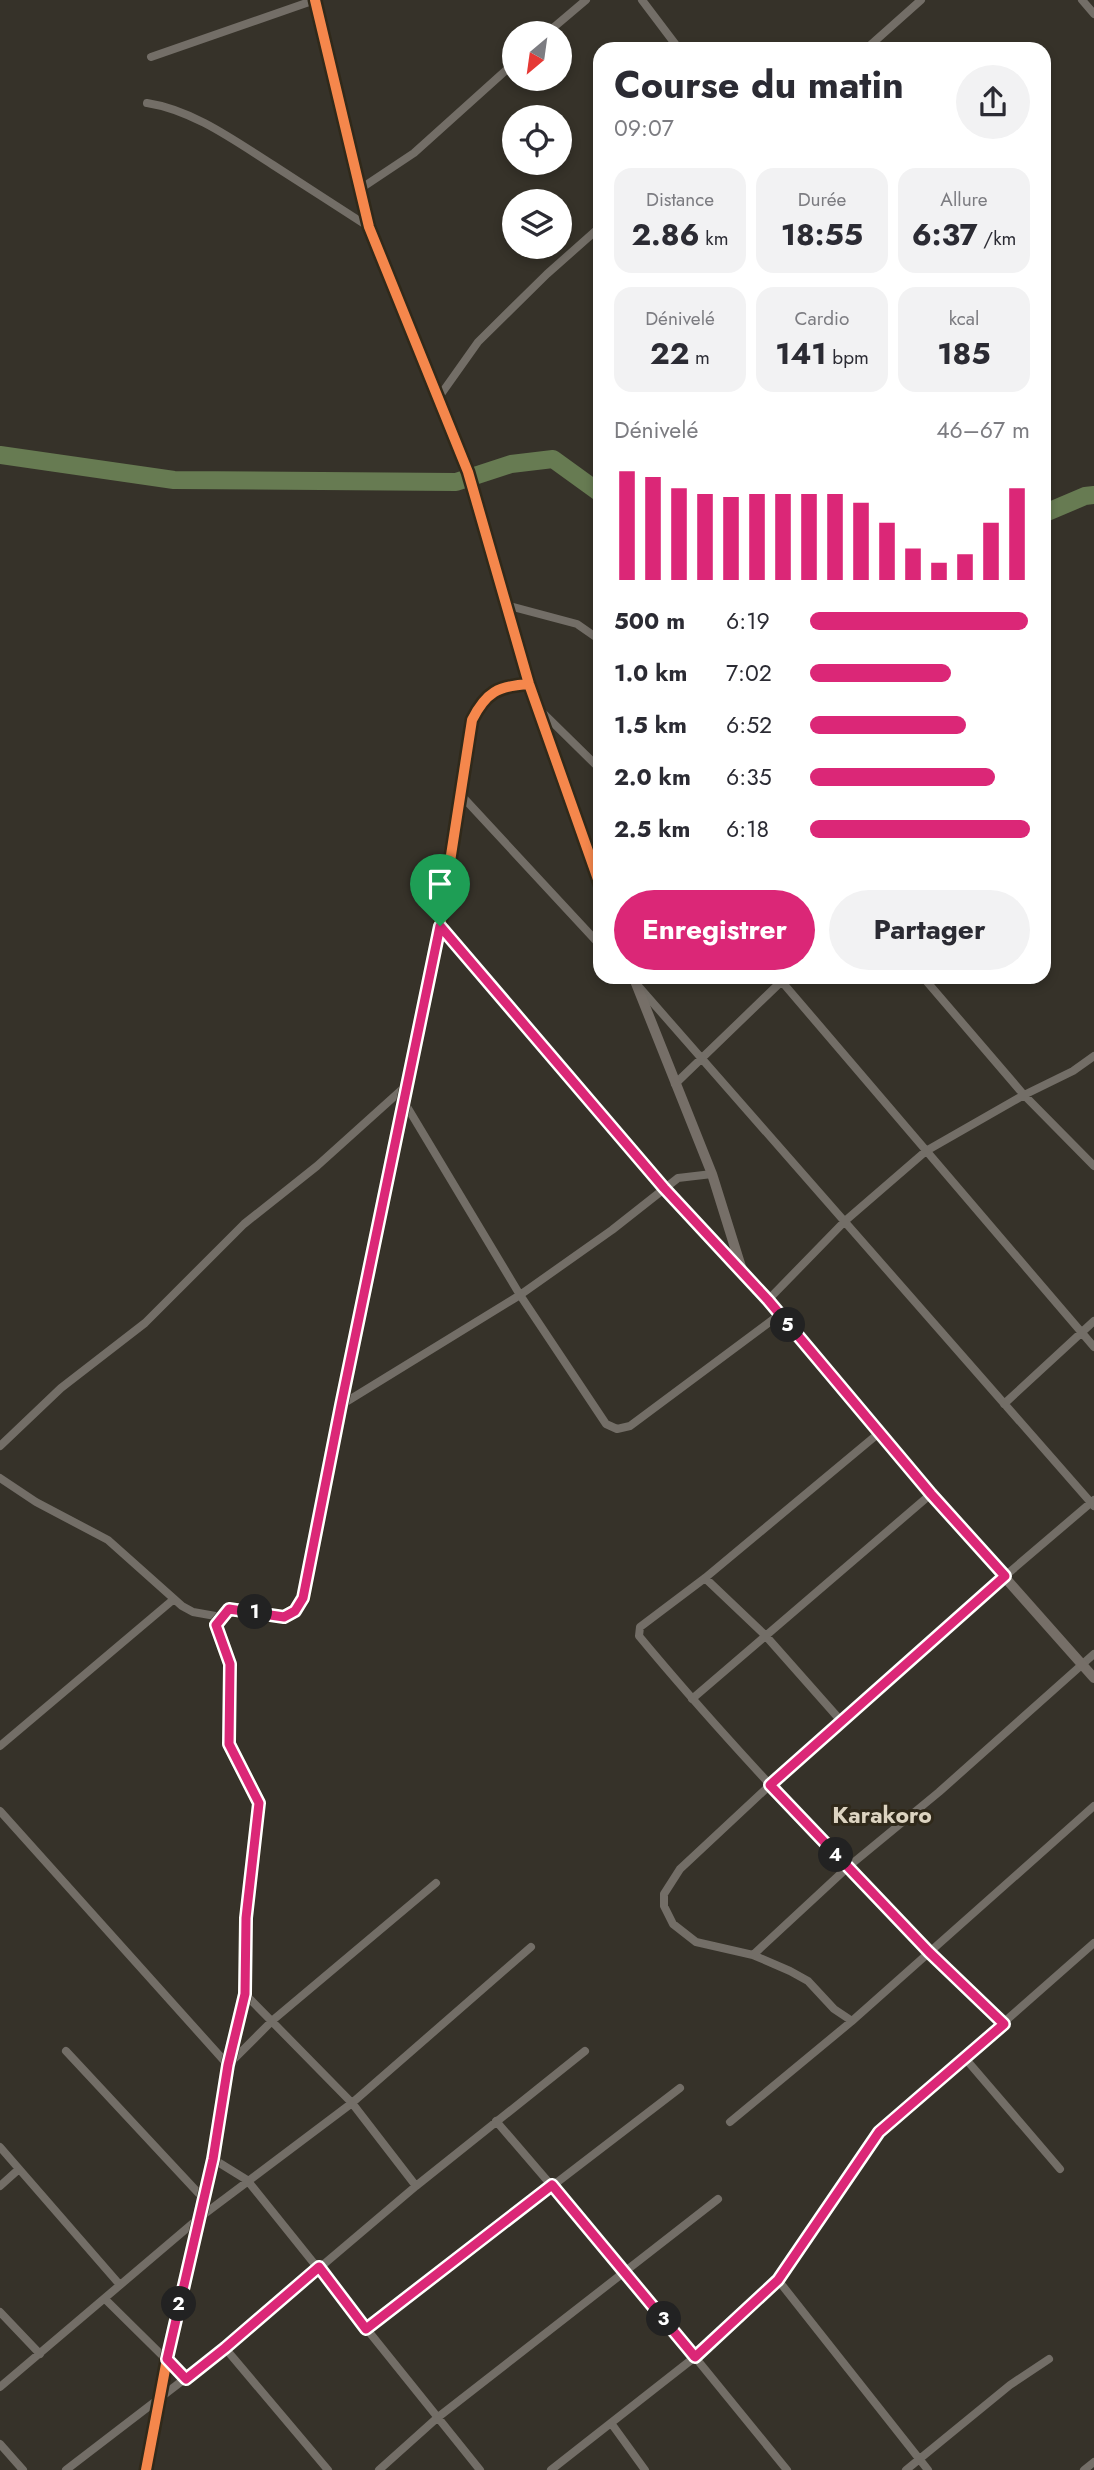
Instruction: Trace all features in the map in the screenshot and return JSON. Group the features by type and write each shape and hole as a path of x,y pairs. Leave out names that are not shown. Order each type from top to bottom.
{"street":[{"path":"150,57 315,0 369,227 469,477 529,684 593,866"},
{"path":"561,21 586,0"},
{"path":"642,0 673,42"},
{"path":"874,42 922,0"},
{"path":"1082,0 1094,14"},
{"path":"360,189 414,153 502,75"},
{"path":"147,103 164,106 219,132 369,227"},
{"path":"439,397 478,342 593,233"},
{"path":"506,605 577,624 593,635"},
{"path":"146,2470 167,2359 213,2159 228,2065 245,1994 246,1918 259,1803 229,1744 230,1664 216,1625 229,1609 284,1617 295,1611 303,1598 440,926 472,720 480,705 492,692 508,685 529,684"},
{"path":"537,708 593,762"},
{"path":"460,794 593,937"},
{"path":"440,926 664,1188 742,1270 931,1494 1094,1678"},
{"path":"634,984 712,1174 742,1270"},
{"path":"637,984 1093,1503 1005,1576 770,1785 680,1869 664,1894 664,1906 673,1924 696,1942 754,1955 808,1981 834,2009 852,2021"},
{"path":"675,1084 776,984"},
{"path":"787,984 1094,1347"},
{"path":"929,984 1024,1095 1094,1166"},
{"path":"768,1300 845,1222 926,1151 1024,1095 1073,1071 1094,1056"},
{"path":"0,1446 61,1388 145,1323 244,1224 317,1166 407,1085"},
{"path":"403,1100 520,1295 606,1424 617,1429 630,1426 779,1315"},
{"path":"341,1405 520,1295 612,1230 678,1178 712,1174"},
{"path":"1004,1404 1094,1321"},
{"path":"879,1433 705,1578 640,1627 639,1636 770,1785 929,1952 1004,2024"},
{"path":"0,1478 36,1502 108,1540 174,1599 193,1612 221,1616"},
{"path":"692,1699 931,1494"},
{"path":"705,1578 765,1635 842,1722"},
{"path":"0,1746 174,1599"},
{"path":"754,1955 848,1867 939,1792 1094,1654"},
{"path":"730,2122 852,2021 1094,1806"},
{"path":"0,1811 228,2065"},
{"path":"228,2065 273,2020 436,1883"},
{"path":"551,2470 695,2357 778,2280 879,2132 1094,1943"},
{"path":"0,2387 199,2218 352,2103 531,1947"},
{"path":"245,1994 352,2103 416,2186"},
{"path":"66,2051 203,2198"},
{"path":"66,2470 225,2348 416,2186 585,2051"},
{"path":"964,2057 1060,2169"},
{"path":"366,2329 680,2088"},
{"path":"496,2121 624,2270 788,2470"},
{"path":"0,2147 120,2285"},
{"path":"213,2159 247,2180 480,2470"},
{"path":"0,2186 19,2169"},
{"path":"379,2470 437,2418 718,2199"},
{"path":"778,2280 929,2470"},
{"path":"105,2298 186,2379"},
{"path":"0,2312 40,2354"},
{"path":"225,2348 328,2470"},
{"path":"906,2470 1010,2385 1049,2358"},
{"path":"611,2423 645,2470"},
{"path":"0,2444 23,2470"},
{"path":"1084,2470 1094,2462"}],"waterway":[{"path":"0,455 174,480 456,482 511,464 553,459 593,488"},
{"path":"1051,510 1085,496 1094,495"}],"cycle path":[{"path":"315,0 369,227 468,472 529,684 593,865"},
{"path":"146,2470 167,2359 213,2159 228,2065 245,1994 246,1918 259,1803 229,1744 230,1664 216,1625 229,1609 284,1617 294,1611 303,1599 440,926 472,720 482,703 494,692 529,684"}],"district":[{"name":"Karakoro","path":"882,1815"}],"route":[{"path":"440,926 664,1188 742,1270 931,1494 1005,1576 770,1785 973,1997 1004,2024 879,2132 778,2280 695,2357 552,2185 366,2329 319,2267 186,2379 167,2359 213,2159 228,2065 245,1994 246,1918 259,1803 229,1744 230,1664 216,1625 229,1609 284,1617 295,1611 303,1598 440,926"}]}
